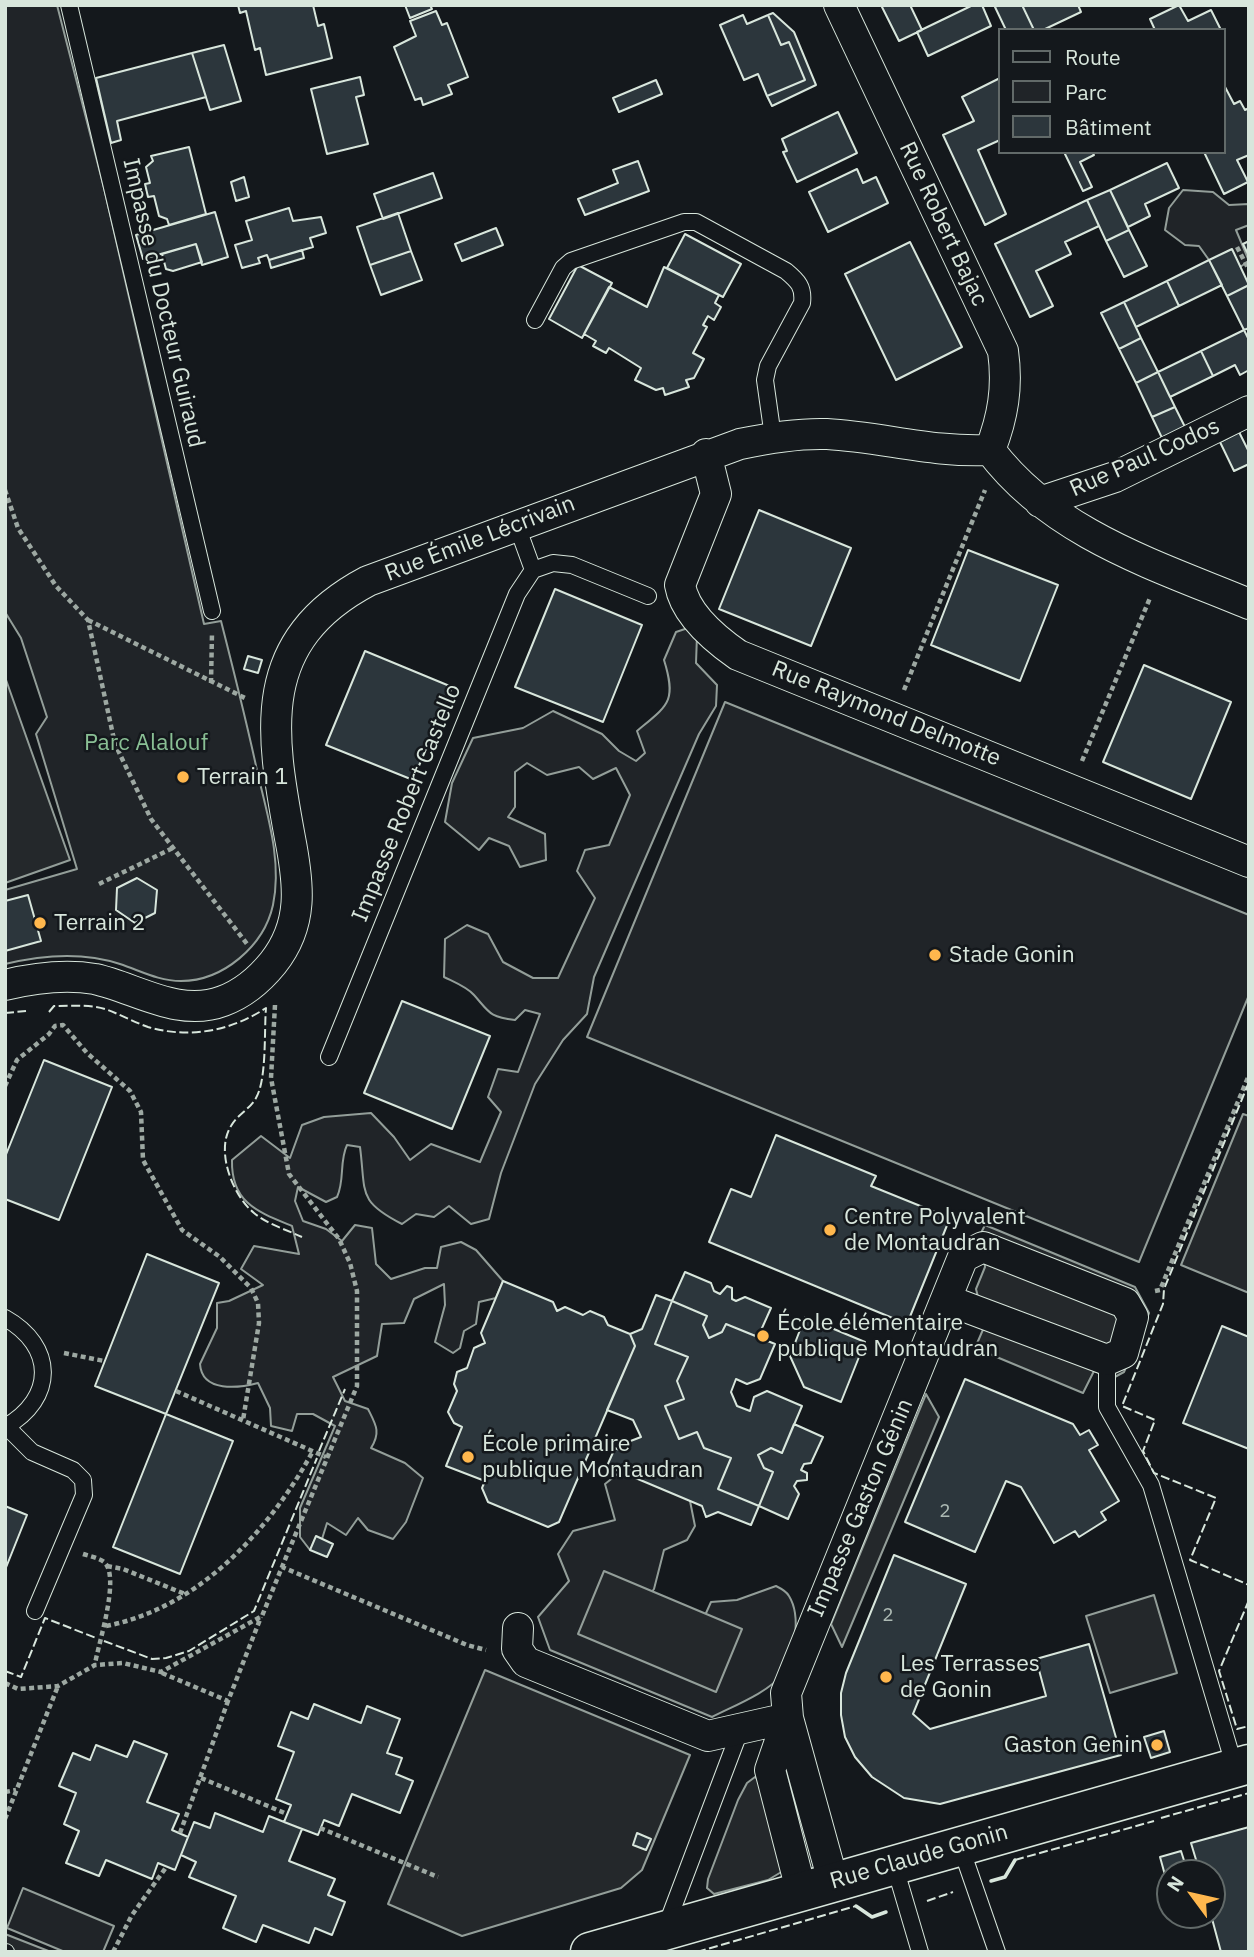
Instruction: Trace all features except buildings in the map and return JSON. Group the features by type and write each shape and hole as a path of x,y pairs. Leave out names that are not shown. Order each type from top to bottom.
{"street":[{"name":"Rue Robert Bajac","path":"839,5 1003,351 1006,389 993,455"},
{"name":"Rue Paul Codos","path":"1040,502 1115,477 1249,411"},
{"name":"Rue Émile Lécrivain","path":"5,985 29,979 94,979 156,999 201,1006 222,1002 266,972 287,943 298,908 298,882 277,768 275,708 278,685 295,644 311,623 345,593 368,581 706,454 773,437 825,434 943,451 993,455"},
{"name":"Rue Raymond Delmotte","path":"706,454 716,494 680,586 683,601 720,643 738,655 1249,862"},
{"path":"993,455 1040,502 1088,535 1249,604"},
{"name":"Impasse Gaston Génin","path":"817,1886 770,1770 788,1718 786,1693 963,1258 983,1247 1125,1303"},
{"path":"947,1300 1107,1360 1123,1353 1130,1335 1133,1317 1125,1303"},
{"path":"518,1628 517,1650 526,1662 708,1736 788,1718"},
{"name":"Rue Claude Gonin","path":"590,1952 1242,1766"}],"lane":[{"name":"Impasse du Docteur Guiraud","path":"69,5 212,611"},
{"path":"535,320 563,268 571,261 684,222 696,222 786,271 798,282 803,292 802,303 768,366 765,380 773,437"},
{"path":"517,526 533,570 553,563 572,565 648,596"},
{"name":"Impasse Robert Castello","path":"329,1057 517,594 533,570"},
{"path":"5,1318 24,1329 38,1348 43,1367 40,1391 28,1411 6,1427 32,1452 73,1470 83,1480 85,1495 35,1611"},
{"path":"1107,1360 1107,1406 1151,1485 1242,1766"},
{"path":"665,1930 741,1728"},
{"path":"960,1845 996,1952"},
{"path":"894,1864 920,1952"}],"path":[{"path":"1237,247 1249,270"},
{"path":"893,718 993,455"},
{"path":"5,490 18,528 56,586 88,620 211,684 275,708"},
{"path":"1070,789 1163,568"},
{"path":"211,684 212,611"},
{"path":"88,620 116,744 151,819 266,972 275,1004 271,1078 289,1174 339,1239 350,1263 356,1291 357,1385 261,1616 180,1833"},
{"path":"99,884 173,848"},
{"path":"5,1086 17,1060 55,1026 63,1025 87,1053 130,1091 141,1112 143,1160 181,1230 220,1257 251,1288 258,1303 259,1323 243,1420"},
{"path":"1125,1303 1160,1290 1249,1075"},
{"path":"38,1348 104,1361"},
{"path":"176,1391 326,1457"},
{"path":"106,1626 132,1621 185,1594 216,1573 272,1516 313,1451"},
{"path":"62,1547 103,1561 107,1566 109,1597 106,1626 95,1665"},
{"path":"107,1566 123,1569 185,1594"},
{"path":"282,1567 467,1645 526,1662"},
{"path":"161,1672 261,1616"},
{"path":"5,1684 18,1689 58,1686 95,1665 122,1663 161,1672 228,1701"},
{"path":"5,1819 58,1686"},
{"path":"201,1778 288,1814"},
{"path":"5,1792 17,1790"},
{"path":"320,1828 438,1877"},
{"path":"113,1952 132,1915 167,1866"}],"green space":[{"name":"Parc Alalouf","path":"5,5 57,5 104,188 204,624 221,621 270,823 276,872 273,905 268,920 261,934 239,958 212,975 197,979 165,979 106,960 78,956 48,957 5,964 5,890 77,869 36,734 47,717 21,638 5,612"},
{"path":"1183,190 1213,192 1229,205 1249,204 1249,225 1236,230 1249,261 1240,267 1209,260 1199,246 1185,245 1165,230 1169,208"},
{"path":"688,628 697,635 696,663 717,685 716,706 699,734 594,977 587,1014 563,1040 535,1084 501,1173 489,1219 471,1224 449,1206 434,1217 416,1214 402,1224 377,1209 366,1194 360,1147 347,1145 337,1197 326,1202 298,1187 295,1201 303,1221 326,1229 342,1241 355,1225 372,1228 376,1264 391,1279 425,1268 437,1268 441,1247 461,1242 476,1250 503,1281 496,1298 479,1302 476,1324 464,1331 460,1348 453,1353 435,1342 445,1305 444,1284 414,1299 404,1323 382,1324 377,1356 333,1377 345,1401 368,1409 376,1428 376,1437 371,1448 405,1463 423,1478 406,1522 393,1539 368,1530 358,1518 346,1535 327,1523 322,1539 310,1550 300,1537 300,1508 335,1426 313,1414 297,1414 292,1431 271,1426 270,1408 258,1383 232,1387 214,1384 202,1373 200,1364 217,1328 217,1303 229,1301 263,1285 241,1269 254,1246 299,1254 292,1226 258,1210 242,1196 236,1186 232,1160 261,1136 290,1158 302,1125 324,1117 371,1113 394,1137 410,1160 431,1144 480,1162 501,1112 488,1097 498,1069 518,1072 540,1014 525,1010 515,1020 495,1016 468,990 444,977 445,939 467,925 488,934 503,962 533,978 558,978 595,898 577,871 585,850 609,845 630,795 616,768 593,779 579,767 547,775 527,763 515,772 515,807 508,817 545,834 546,860 520,867 509,846 489,838 479,850 445,822 452,783 473,738 523,728 553,711 602,734 619,751 636,761 645,753 637,731 667,702 670,685 664,660 676,632"},
{"name":"Stade Gonin","path":"725,702 1249,915 1249,995 1139,1262 587,1037"},
{"path":"620,1472 673,1472 687,1486 695,1526 687,1540 664,1550 654,1589 637,1612 689,1651 711,1602 737,1600 776,1586 788,1595 793,1605 795,1636 782,1674 760,1693 712,1717 550,1650 538,1617 569,1581 558,1554 573,1531 615,1520 605,1484"},
{"path":"23,1888 114,1926 103,1952 65,1952 7,1928"}],"shaded area":[{"path":"5,677 70,860 5,883"},
{"path":"1243,1114 1249,1116 1249,1293 1181,1265"},
{"path":"985,1225 1135,1287 1149,1313 1124,1372 1113,1378 1094,1371 1083,1393 975,1348 985,1325 976,1289 985,1267 981,1233"},
{"path":"926,1394 939,1417 842,1647 831,1624"},
{"path":"604,1571 742,1629 716,1692 578,1634"},
{"path":"1154,1595 1177,1673 1110,1693 1086,1616"},
{"path":"485,1670 690,1755 642,1870 621,1888 462,1936 388,1904"},
{"path":"755,1777 759,1780 783,1871 768,1880 714,1894 707,1888 708,1879 738,1800 747,1783"},
{"path":"5,1934 51,1952 5,1952"}],"fence":[{"path":"49,1012 54,1006 95,1007 163,1031 194,1032 224,1027 266,1008 260,1090 231,1126 225,1148 226,1160 233,1185 246,1205 265,1220 302,1237"},
{"path":"5,1013 26,1011"},
{"path":"1249,1082 1164,1289 1163,1304 1122,1406 1155,1420 1143,1451 1154,1473 1216,1498 1190,1560 1249,1585"},
{"path":"319,1451 345,1389"},
{"path":"104,1641 152,1659 166,1658 189,1651 254,1611 317,1458"},
{"path":"1249,1600 1219,1671 1237,1729 1249,1726"},
{"path":"5,1671 21,1677 45,1618 96,1638"},
{"path":"1161,1818 1249,1793"},
{"path":"1015,1860 1154,1821"},
{"path":"927,1901 953,1892"},
{"path":"697,1952 856,1906"}],"wall":[{"path":"991,1881 1005,1877 1015,1860"},
{"path":"856,1906 872,1917 886,1912"}],"place":[{"name":"Terrain 1","path":"183,777"},
{"name":"Terrain 2","path":"40,923"},
{"name":"Stade Gonin","path":"935,955"},
{"name":"Centre Polyvalent de Montaudran","path":"830,1230"},
{"name":"École élémentaire publique Montaudran","path":"763,1336"},
{"name":"École primaire publique Montaudran","path":"468,1457"},
{"name":"Les Terrasses de Gonin","path":"886,1677"},
{"name":"Gaston Genin","path":"1157,1745"}]}
